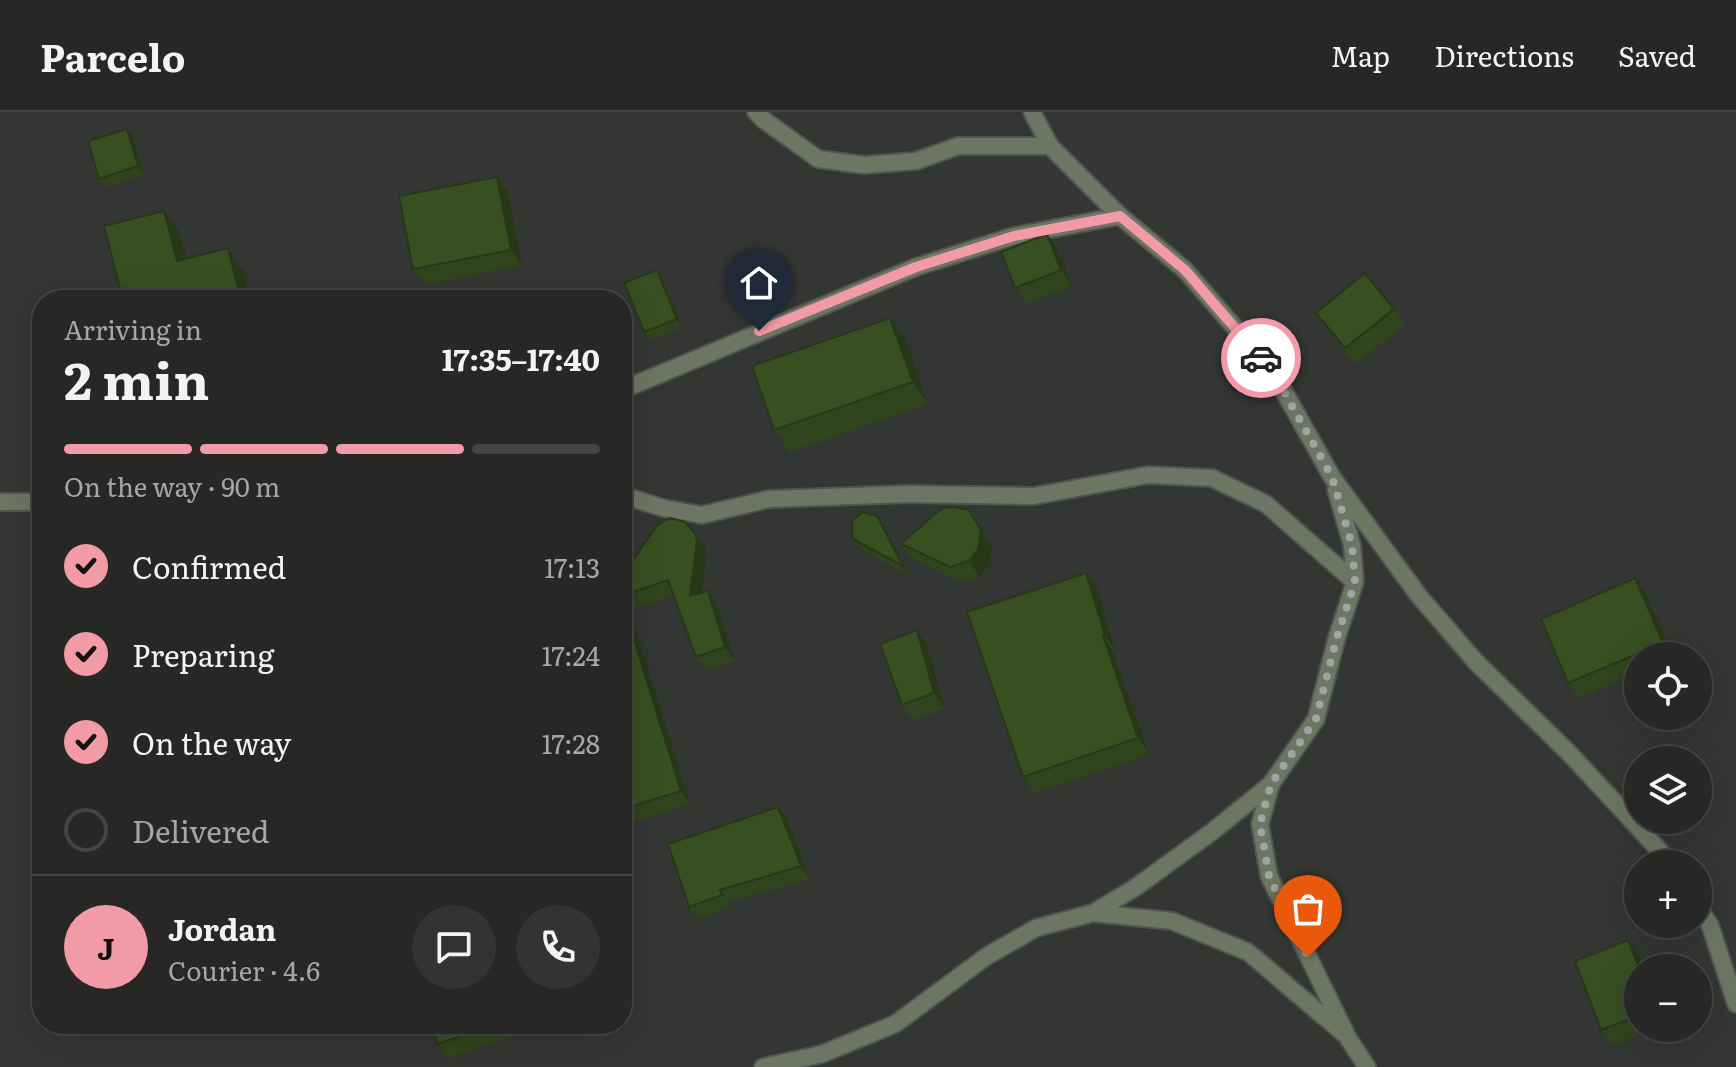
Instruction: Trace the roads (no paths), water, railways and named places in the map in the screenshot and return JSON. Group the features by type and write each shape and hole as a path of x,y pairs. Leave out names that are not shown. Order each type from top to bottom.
{"street":[{"path":"756,112 818,159 864,165 916,161 958,146 1050,146"},
{"path":"1032,112 1050,146 1120,216 1185,270 1273,372 1332,477 1419,596 1476,662 1570,754 1659,850"},
{"path":"632,386 916,267 1014,236 1120,216"},
{"path":"632,498 702,515 769,499 908,494 1034,496 1148,475 1212,478 1266,504 1355,582"},
{"path":"763,1067 822,1054 895,1024 987,956 1011,942 1036,928 1093,913 1149,878 1271,784 1316,719 1355,582 1352,545 1332,477"},
{"path":"0,502 32,502"},
{"path":"1271,784 1260,824 1269,876 1348,1038 1367,1067"},
{"path":"1093,913 1172,921 1248,952 1348,1038"},
{"path":"1712,931 1736,1004"}]}
